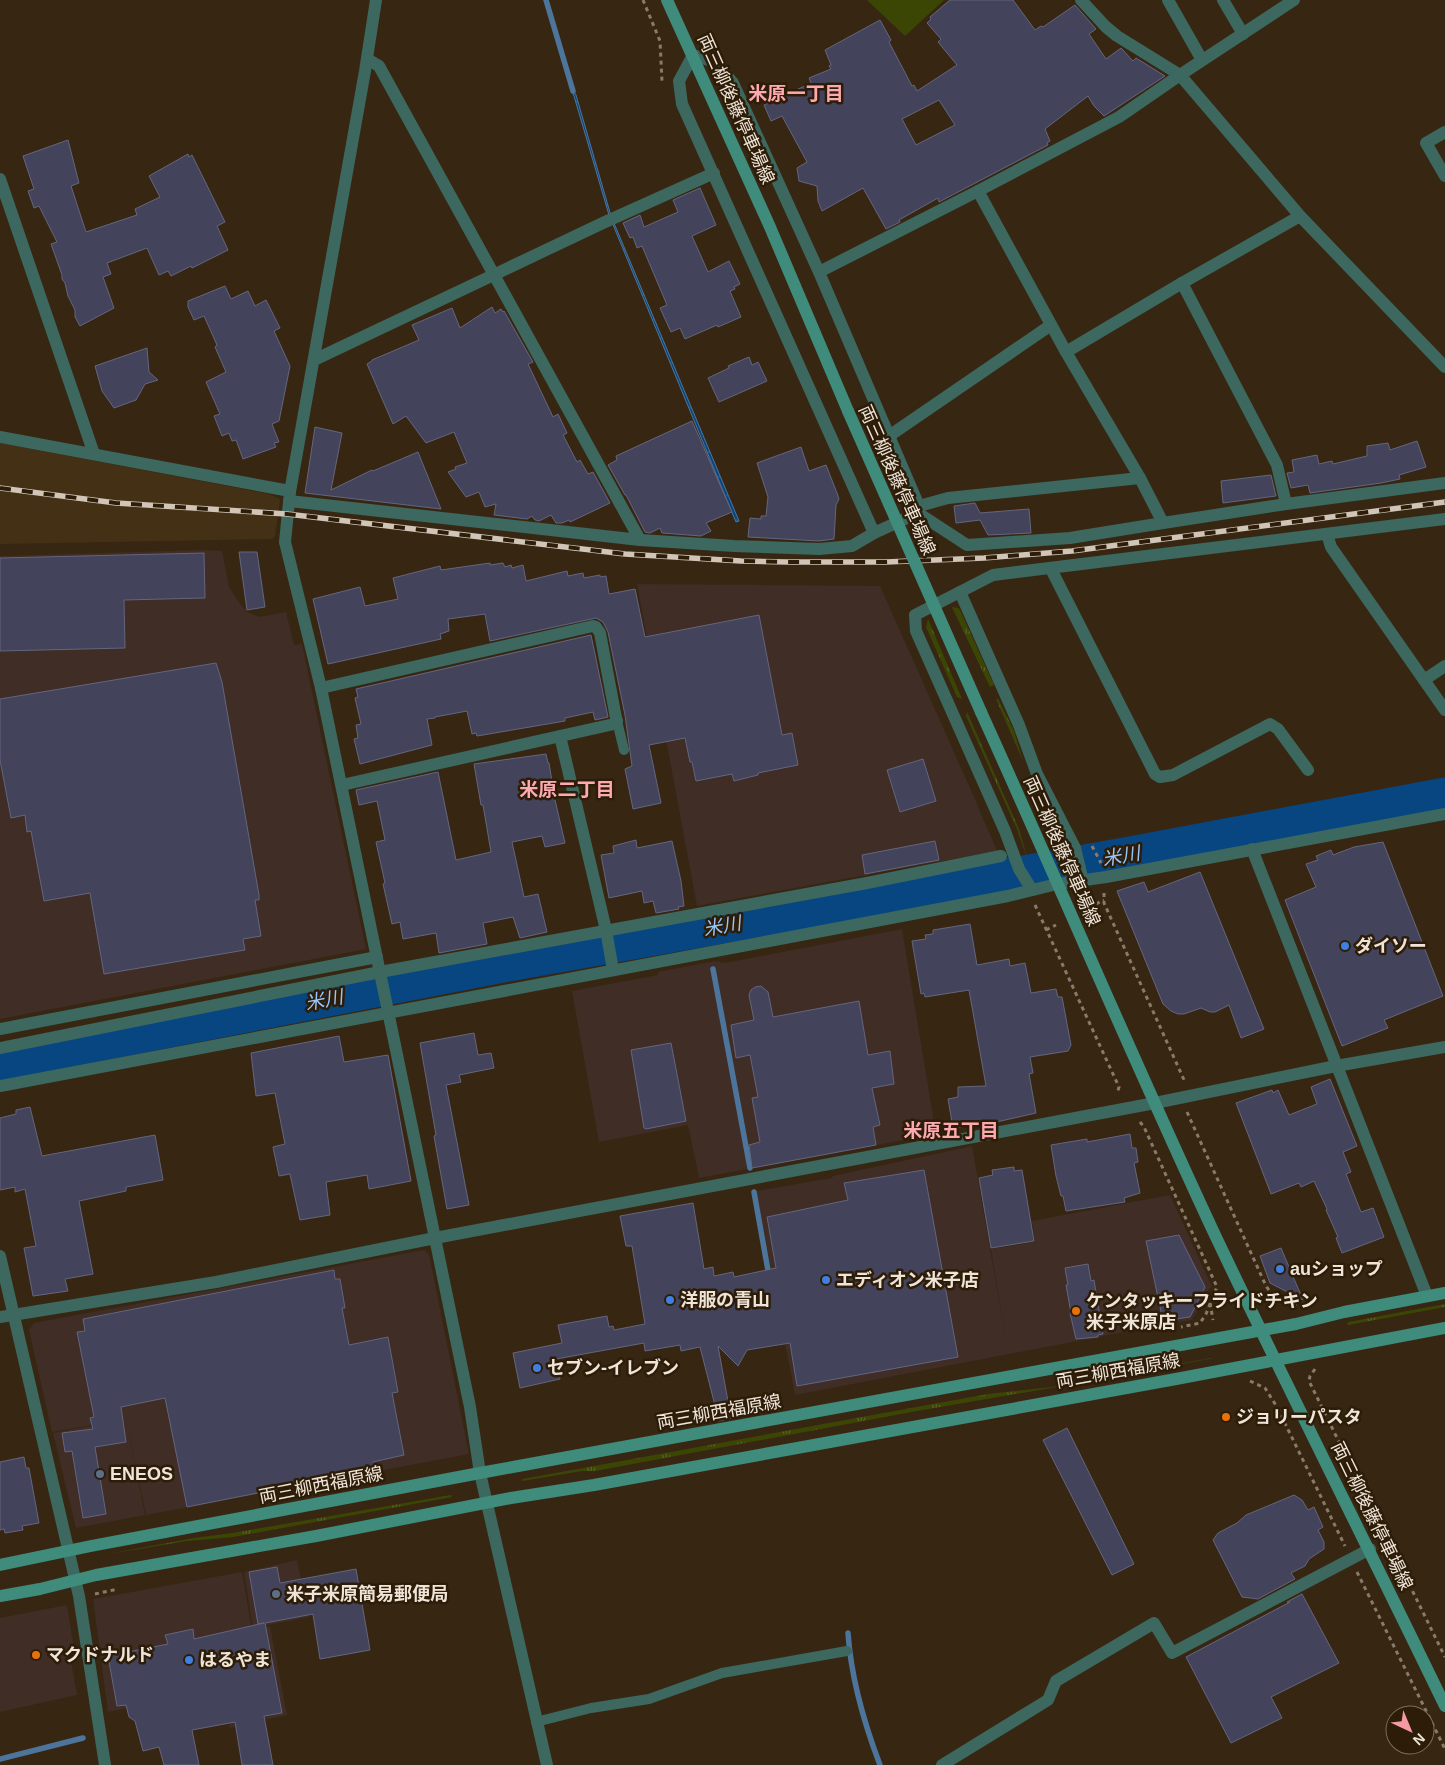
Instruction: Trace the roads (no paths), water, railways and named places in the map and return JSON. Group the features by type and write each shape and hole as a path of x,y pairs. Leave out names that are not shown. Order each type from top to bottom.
{"main road":[{"name":"両三柳後藤停車場線","path":"667,0 770,227 848,412 1155,1103 1260,1330 1370,1549 1445,1706"},
{"name":"両三柳西福原線","path":"0,1565 70,1550 480,1473 1296,1324 1344,1312 1445,1293"},
{"name":"両三柳西福原線","path":"0,1596 487,1502 594,1485 1445,1328"}],"street":[{"path":"376,0 290,496 285,542 321,688 342,785 470,1407 480,1473 547,1765"},
{"path":"1080,0 1117,36 1180,74 1300,216 1445,367"},
{"path":"1168,0 1202,60"},
{"path":"1223,0 1243,34"},
{"path":"819,272 1119,117 1180,74 1294,0"},
{"path":"874,533 682,104 679,81 693,55 715,62 733,84 819,272 918,509 968,545 1070,538 1286,504 1445,484"},
{"path":"367,59 378,66 640,540"},
{"path":"1445,132 1426,143 1445,176"},
{"path":"314,360 495,276 605,222 714,173"},
{"path":"0,179 94,454"},
{"path":"978,191 1066,352 1140,478 1163,523"},
{"path":"1066,352 1300,216"},
{"path":"1182,284 1277,465 1286,504"},
{"path":"888,436 1051,325"},
{"path":"0,437 94,454 290,496 640,540 734,546 819,549 852,546 918,509 948,498 1140,478"},
{"path":"1032,890 1019,869 1005,831 916,631 915,615 993,575 1445,519"},
{"path":"1327,534 1331,547 1445,710"},
{"path":"1051,569 1155,774 1160,777 1173,775 1270,724 1278,729 1308,770"},
{"path":"960,592 1019,725 1036,774 1075,848 1084,880"},
{"path":"321,688 593,626 600,633 617,721 614,724 342,785"},
{"path":"1424,680 1445,666"},
{"path":"560,736 606,932 612,966"},
{"path":"0,1086 390,1014 612,966 1008,896 1056,882 1084,880 1445,814"},
{"path":"1252,849 1427,1296"},
{"path":"0,1048 1001,856"},
{"path":"0,1029 377,957"},
{"path":"6,1316 216,1282 435,1238 1155,1103 1336,1066 1445,1047"},
{"path":"0,1256 6,1316 70,1550 80,1596 105,1765"},
{"path":"942,1765 1048,1700 1056,1681 1154,1623 1172,1653 1370,1549"}],"lane":[{"path":"617,721 624,750"},
{"path":"536,1722 591,1708 649,1699 722,1673 847,1651"}],"water":[{"path":"570,84 576,95 611,216 739,521 736,522 609,215"}],"waterway":[{"path":"546,0 573,91"},
{"name":"米川","path":"0,1063 508,964 1130,854 1445,795"},
{"path":"713,969 750,1168"},
{"path":"754,1192 769,1276"},
{"path":"848,1633 852,1667 859,1700 880,1765"},
{"path":"0,1759 83,1738"}],"railway":[{"path":"0,488 116,503 287,514 625,554 788,562 886,562 984,558 1072,551 1445,502"}],"place":[{"name":"ダイソー","path":"1345,946"},
{"name":"auショップ","path":"1280,1269"},
{"name":"エディオン米子店","path":"826,1280"},
{"name":"洋服の青山","path":"670,1300"},
{"name":"ケンタッキーフライドチキン 米子米原店","path":"1076,1311"},
{"name":"セブン-イレブン","path":"537,1368"},
{"name":"ジョリーパスタ","path":"1226,1417"},
{"name":"ENEOS","path":"100,1474"},
{"name":"米子米原簡易郵便局","path":"276,1594"},
{"name":"マクドナルド","path":"36,1655"},
{"name":"はるやま","path":"189,1660"}],"district":[{"name":"米原一丁目","path":"796,93"},
{"name":"米原二丁目","path":"567,789"},
{"name":"米原五丁目","path":"951,1130"}]}
